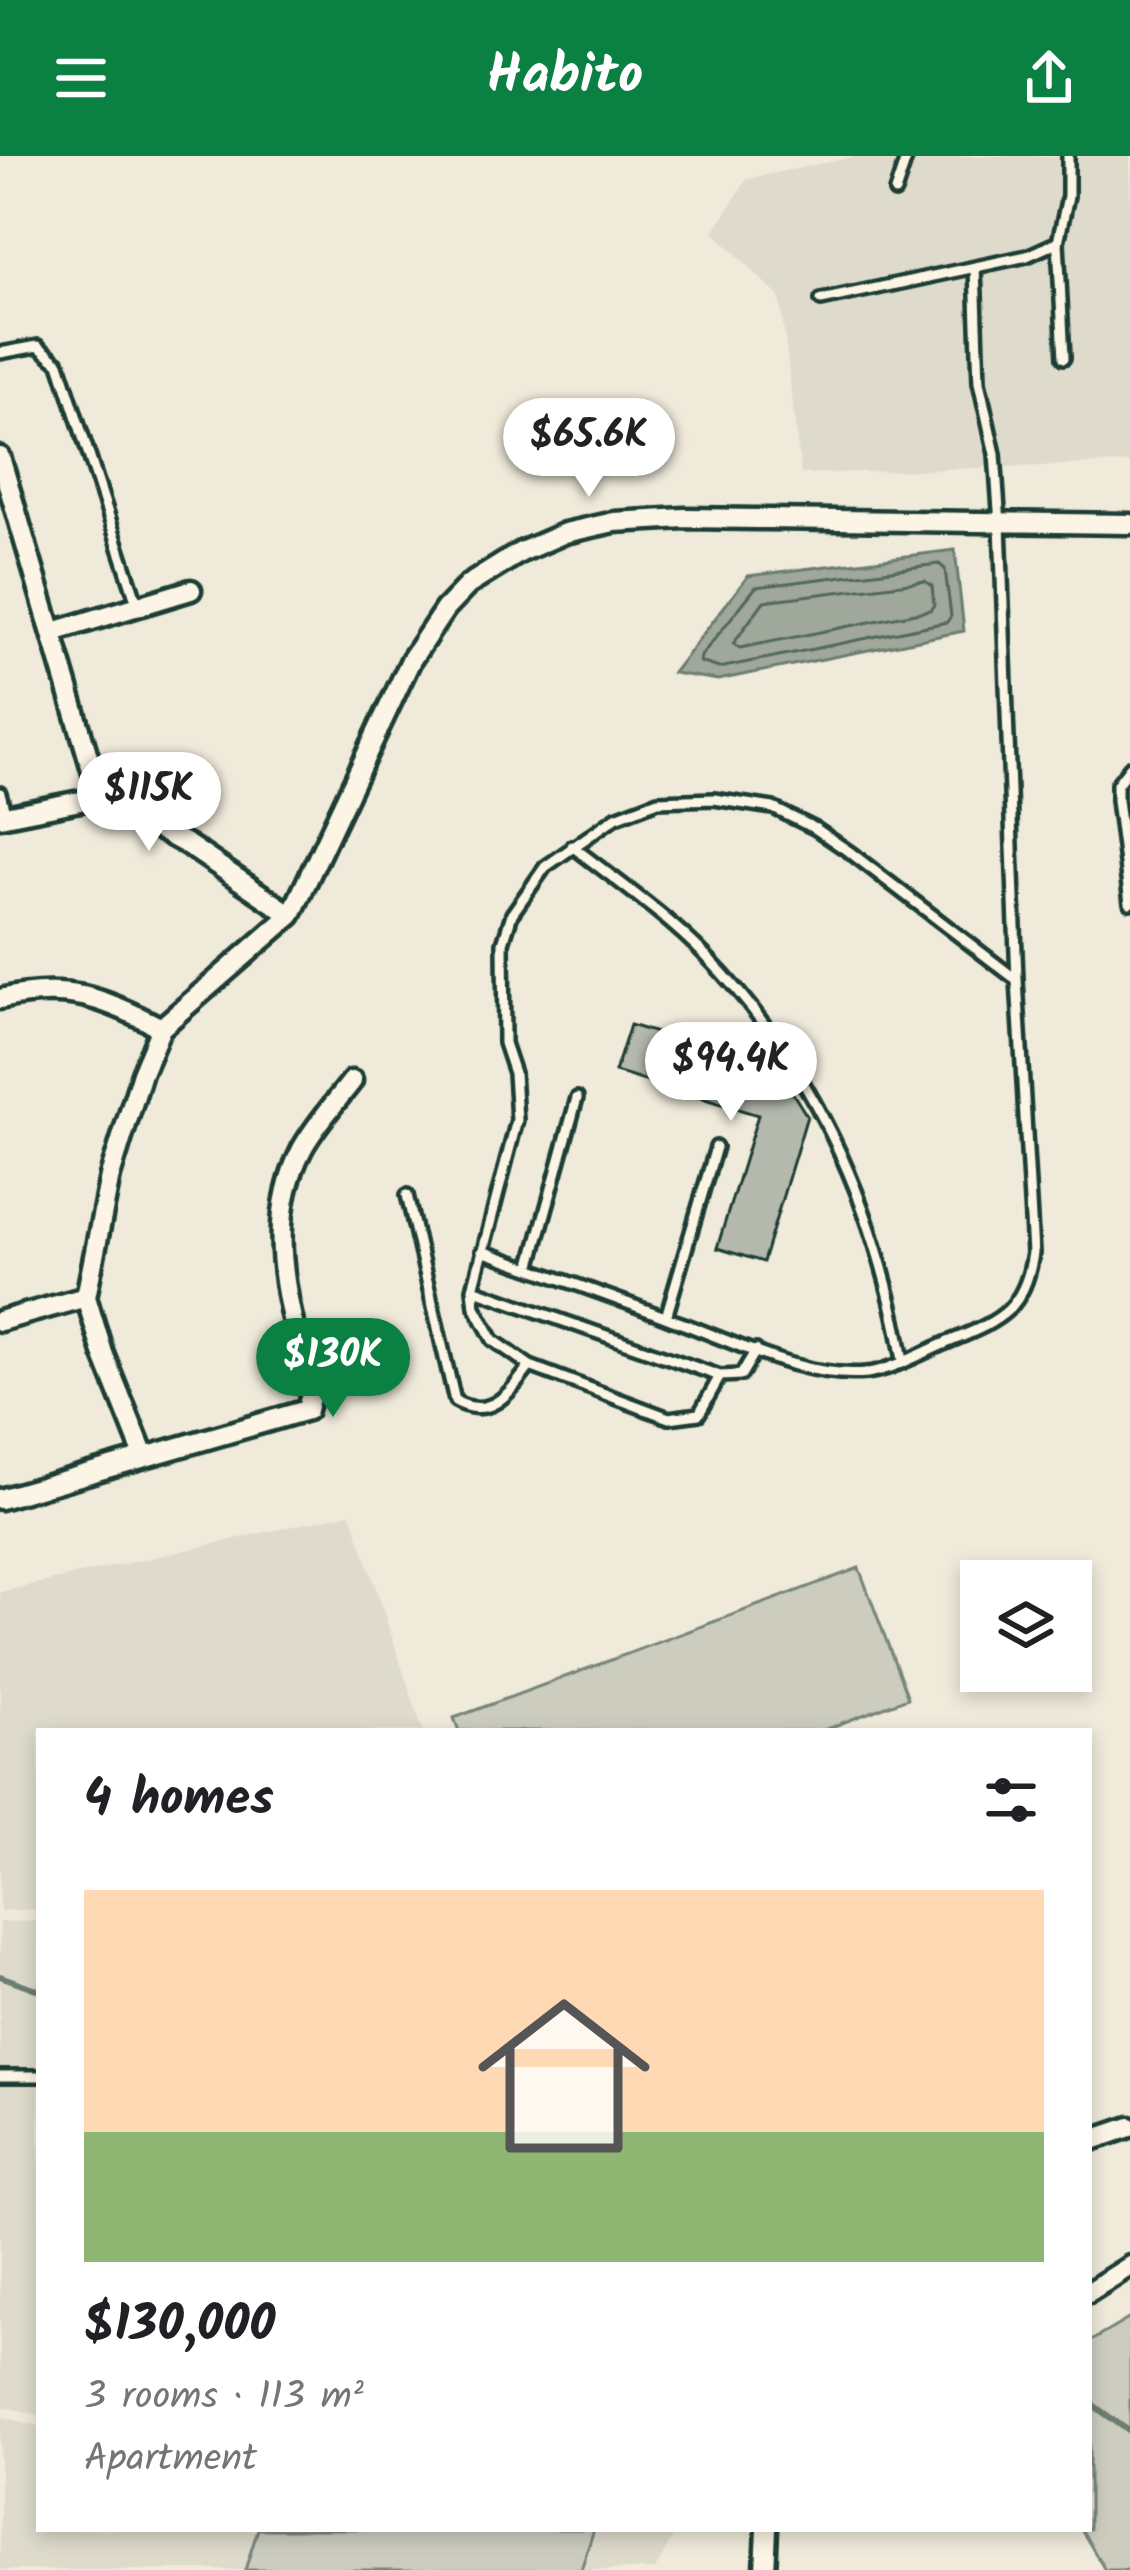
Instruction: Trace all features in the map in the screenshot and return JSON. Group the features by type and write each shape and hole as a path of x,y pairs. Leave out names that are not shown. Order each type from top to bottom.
{"street":[{"path":"0,457 100,797"},
{"path":"144,1456 86,1297 110,1176 142,1073 161,1028 291,915 411,660 445,609 486,571 566,533 614,522 685,518 1130,524"},
{"path":"53,632 191,590"},
{"path":"3,817 100,797 188,845 291,915"},
{"path":"0,999 39,993 88,994 161,1028"},
{"path":"0,1499 300,1414 310,1404 282,1275 283,1215 303,1147 352,1081"},
{"path":"0,1321 86,1297"},
{"path":"1092,2140 1130,2127"},
{"path":"1092,2290 1130,2266"},
{"path":"765,2570 767,2532"}],"lane":[{"path":"895,192 907,156"},
{"path":"1064,358 1058,242 1068,196 1068,156"},
{"path":"821,300 1027,256 1058,242"},
{"path":"482,1251 808,1368 837,1372 871,1372 976,1330 1013,1308 1025,1293 1033,1253 1017,980 1000,524 995,454 979,382 975,267"},
{"path":"0,352 38,346 59,363 138,606"},
{"path":"1130,766 1118,784 1117,800 1130,903"},
{"path":"0,793 3,817"},
{"path":"721,1376 699,1414 669,1418 530,1366 493,1340 475,1307 473,1289 517,1120 514,1072 504,1043 502,943 512,914 545,867 616,817 658,801 714,799 773,808 817,829 1017,980"},
{"path":"572,846 705,954 759,1016 849,1168 892,1299 902,1360"},
{"path":"530,1268 577,1098"},
{"path":"666,1317 716,1147"},
{"path":"406,1195 455,1401 490,1408 505,1398 530,1366"},
{"path":"473,1289 721,1376 741,1375 756,1350"},
{"path":"0,2076 36,2076"}],"shaded area":[{"path":"858,156 1130,156 1130,463 801,474 780,298 714,232 747,179"},
{"path":"351,1513 422,1728 36,1728 36,1909 0,1911 0,1592"},
{"path":"859,1568 908,1698 829,1728 458,1728 454,1718"},
{"path":"36,1921 36,2414 0,2406 0,1922"},
{"path":"1130,2318 1130,2570 1105,2570 1083,2532 1092,2532 1092,2340"},
{"path":"0,2416 36,2425 36,2532 675,2532 655,2570 0,2570"},
{"path":"257,2532 593,2532 581,2570 245,2570"}],"water":[{"path":"955,550 964,631 718,680 673,673 748,576"}],"building":[{"path":"630,1025 778,1070 807,1116 763,1262 717,1248 758,1115 615,1072"}],"waterway":[{"path":"0,1976 36,1989"},
{"path":"1092,2404 1130,2432"}]}
